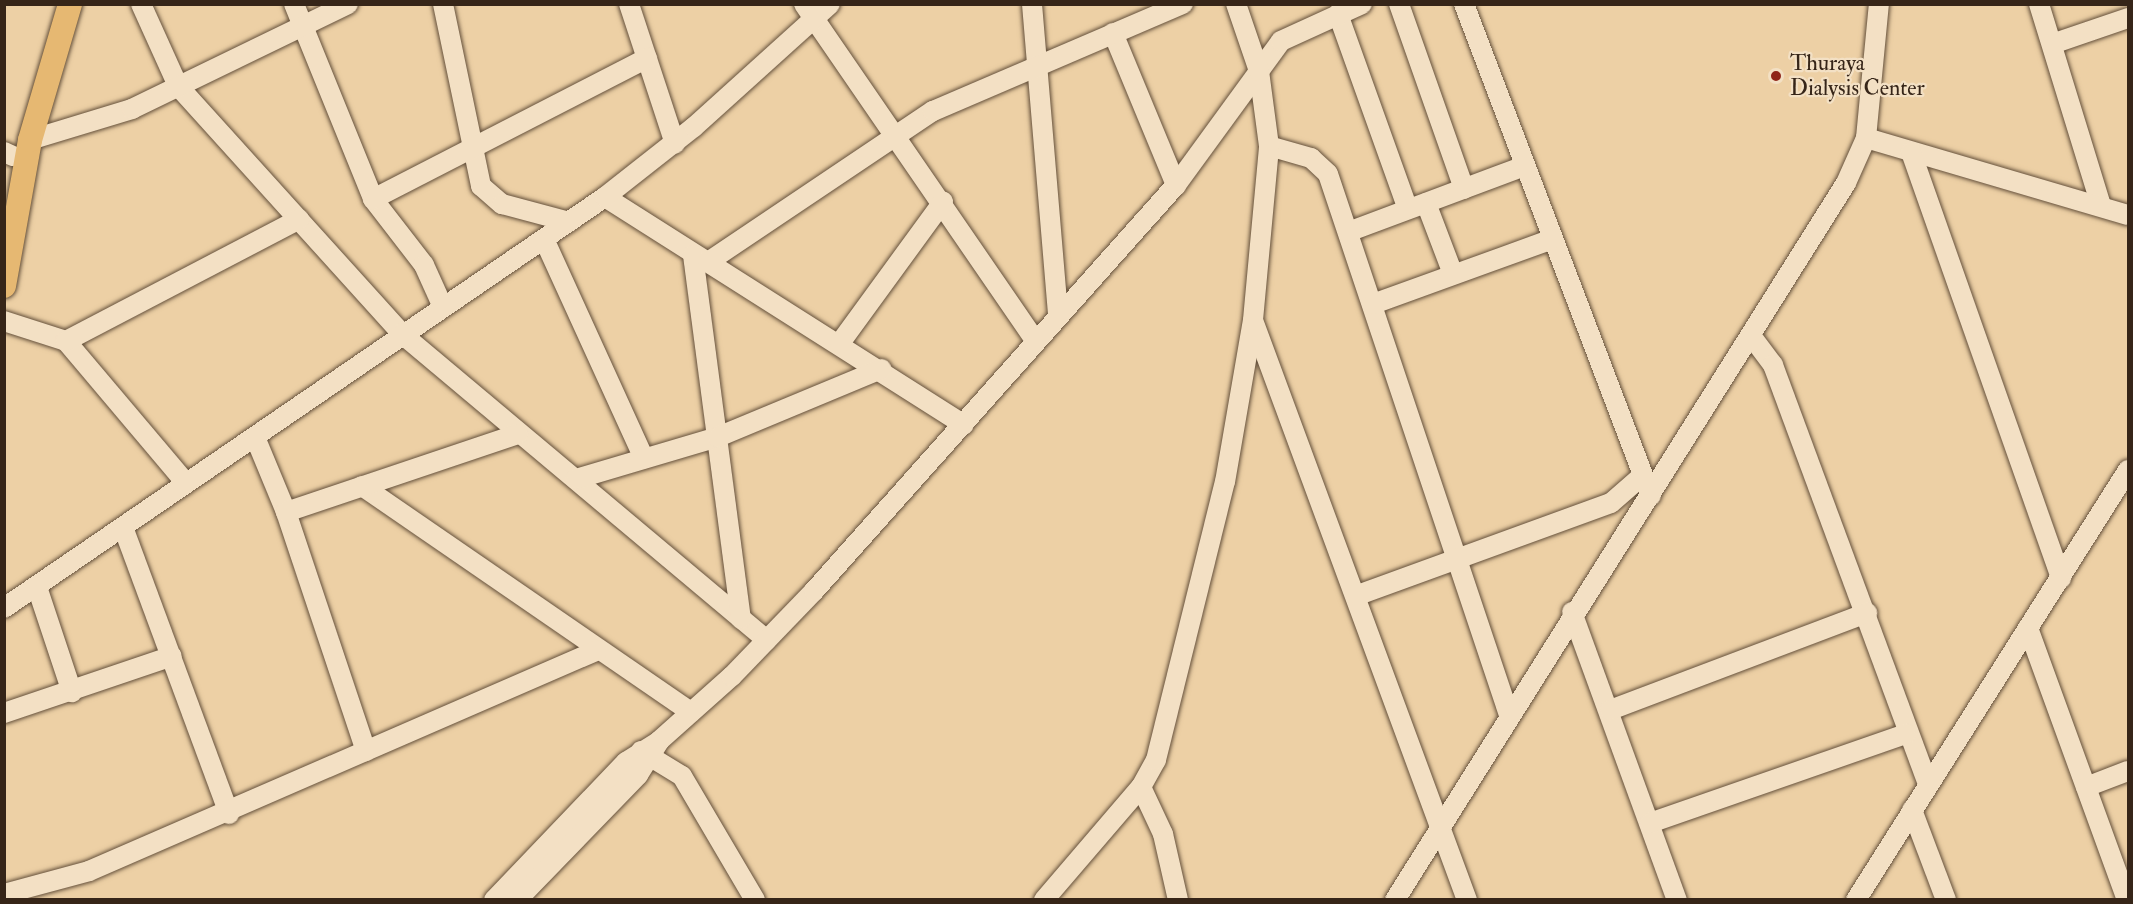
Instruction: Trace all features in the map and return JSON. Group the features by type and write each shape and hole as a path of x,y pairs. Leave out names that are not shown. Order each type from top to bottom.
{"main road":[{"path":"4,196 56,4"},
{"path":"4,286 16,150 70,4"}],"street":[{"path":"141,4 178,86 402,334 518,434 576,479 767,640"},
{"path":"294,4 372,199 424,265 443,307"},
{"path":"16,150 132,109 348,4"},
{"path":"443,4 476,150 481,186 490,196 569,222"},
{"path":"629,4 675,144"},
{"path":"7,610 402,334 606,197 675,144 809,12 830,4"},
{"path":"1032,4 1058,314"},
{"path":"701,259 933,111 1036,63 1183,4"},
{"path":"1044,900 1141,787 1156,760 1204,579 1253,320 1269,146 1259,71 1236,4"},
{"path":"494,900 767,640 964,425 1058,314 1176,186 1259,71 1288,35 1362,4"},
{"path":"1400,4 1464,189"},
{"path":"1464,4 1522,168 1651,496"},
{"path":"1395,900 1439,822 1509,715 1572,612 1651,496 1846,183 1866,138 1878,4"},
{"path":"2039,4 2101,206"},
{"path":"809,12 943,202 1036,340"},
{"path":"1338,14 1417,206 1453,274"},
{"path":"2052,44 2128,18"},
{"path":"1113,33 1176,186"},
{"path":"372,199 476,150 647,58"},
{"path":"1866,138 2128,214"},
{"path":"1269,146 1321,164 1373,304 1509,715"},
{"path":"1911,152 2061,578"},
{"path":"1348,232 1522,168"},
{"path":"606,197 701,259 881,369 964,425"},
{"path":"840,343 943,202"},
{"path":"66,341 299,219"},
{"path":"544,239 644,458"},
{"path":"1373,304 1550,240"},
{"path":"701,259 718,437 741,619"},
{"path":"1253,320 1358,595 1467,900"},
{"path":"4,321 66,341 186,483"},
{"path":"1752,337 1773,365 1867,613 1906,734 1928,783"},
{"path":"576,479 718,437 881,369"},
{"path":"286,512 518,434"},
{"path":"255,436 286,512 366,751"},
{"path":"1856,900 1928,783 2128,471"},
{"path":"1358,595 1611,503 1642,476"},
{"path":"362,486 691,712"},
{"path":"123,527 228,814"},
{"path":"37,587 72,692"},
{"path":"1572,612 1610,710 1677,900"},
{"path":"1610,710 1867,613"},
{"path":"2028,628 2127,900"},
{"path":"4,894 89,871 228,814 598,650"},
{"path":"4,713 72,692 172,656"},
{"path":"1650,823 1906,734"},
{"path":"517,900 650,749"},
{"path":"650,749 682,776 754,900"},
{"path":"2086,787 2128,771"},
{"path":"1141,787 1163,834 1178,900"},
{"path":"1912,810 1946,900"}],"place":[{"name":"Thuraya Dialysis Center","path":"1776,76"}]}
